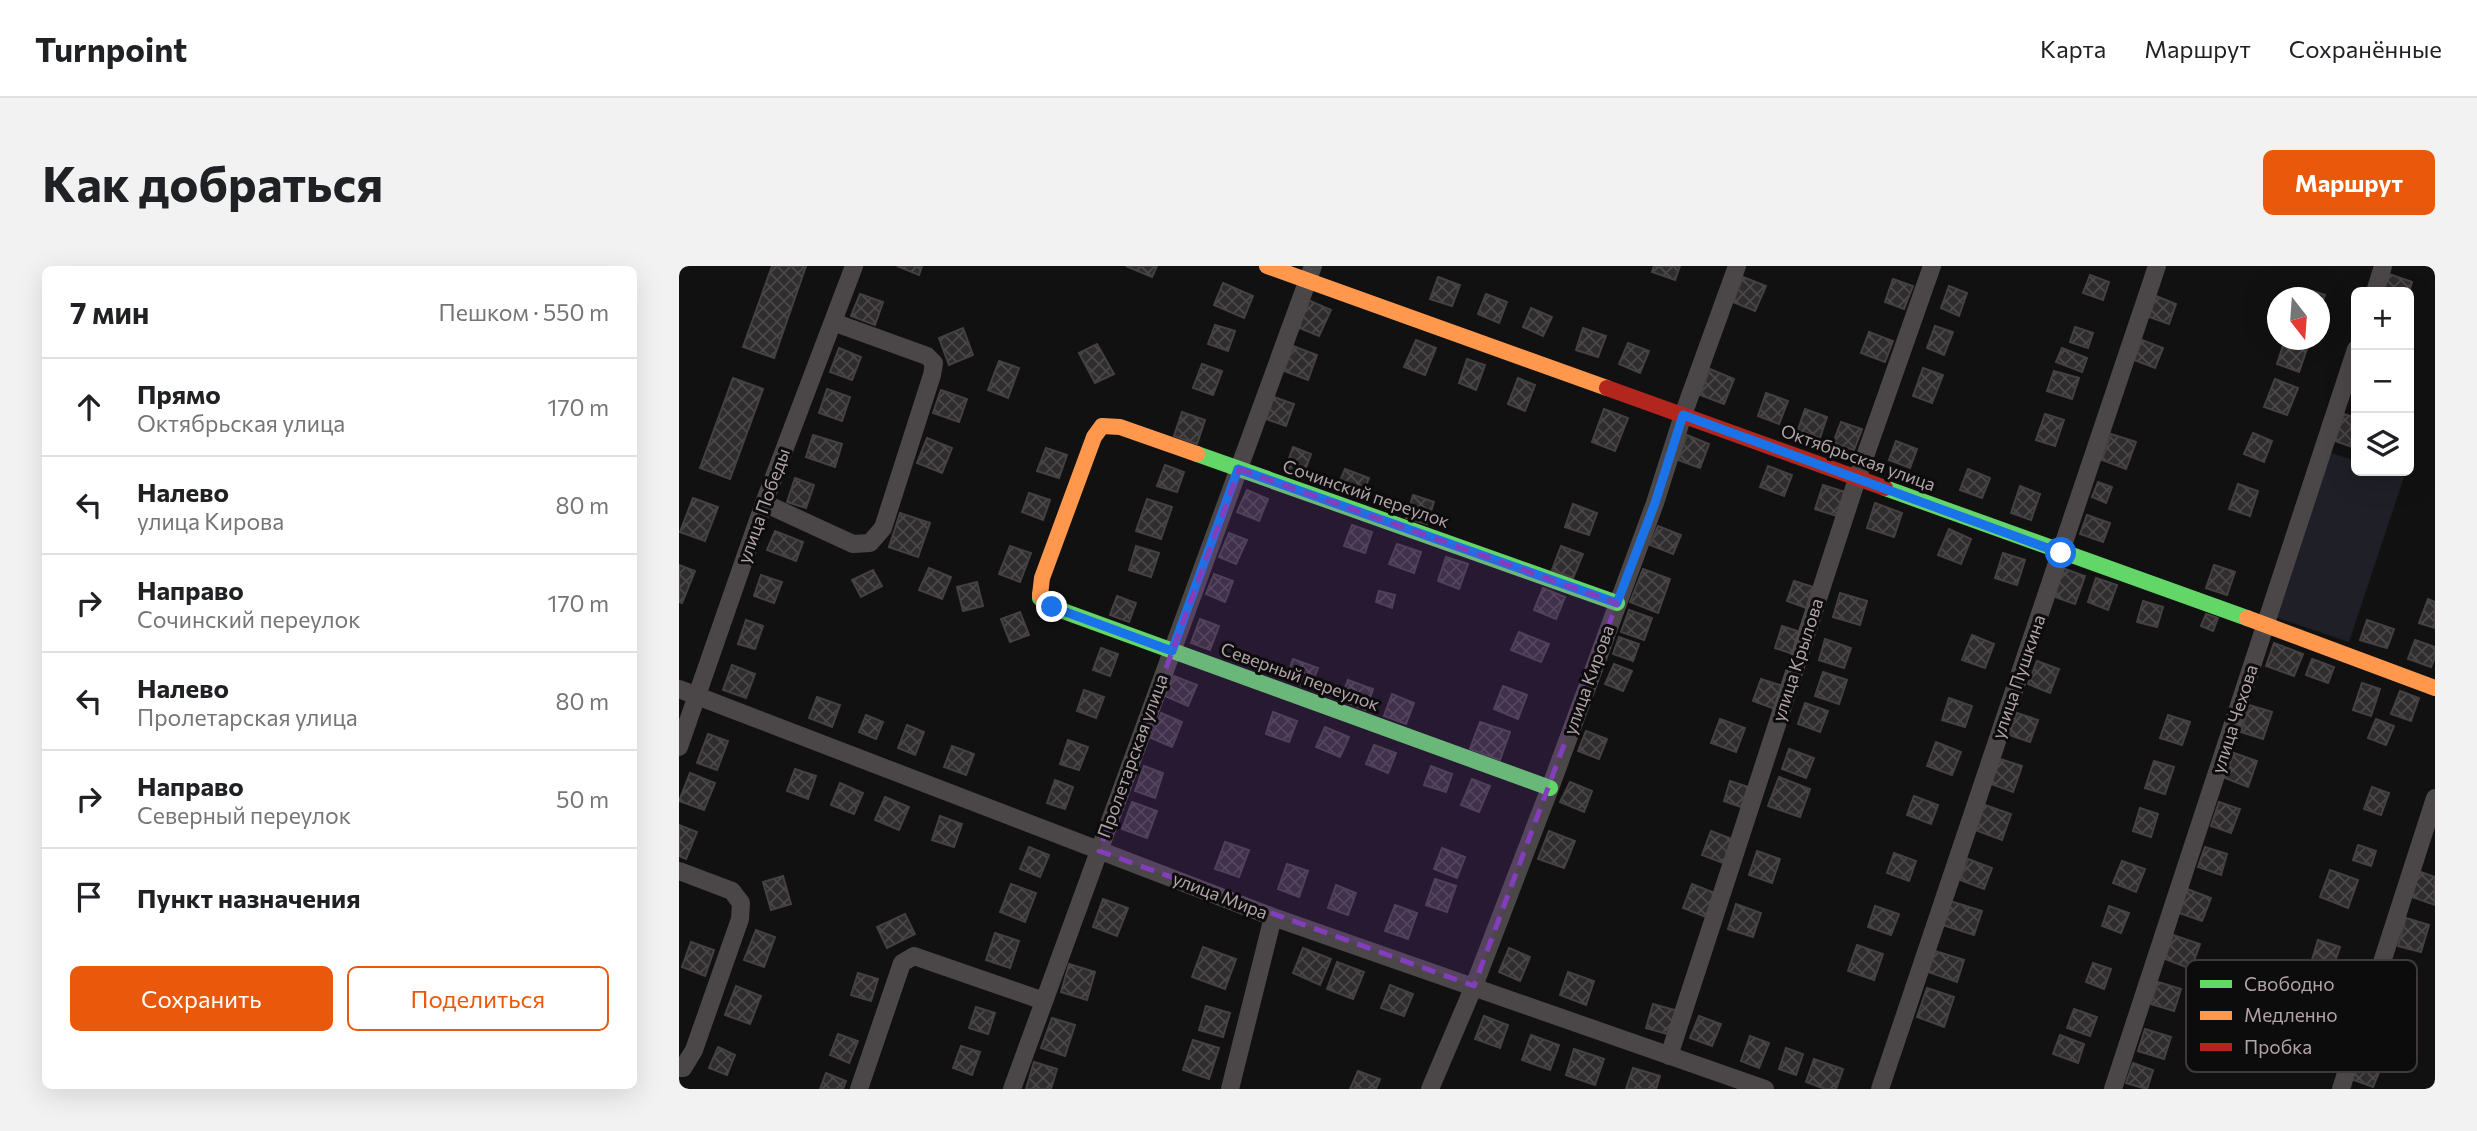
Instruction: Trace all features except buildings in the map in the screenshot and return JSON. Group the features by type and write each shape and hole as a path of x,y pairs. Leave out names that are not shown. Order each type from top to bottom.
{"street":[{"name":"улица Победы","path":"679,747 764,503 854,266"},
{"name":"Октябрьская улица","path":"1267,266 1310,273 1683,415 2435,688"},
{"name":"улица Кирова","path":"1430,1089 1474,986 1550,788 1655,503 1683,415 1737,266"},
{"name":"улица Крылова","path":"1669,1056 1857,479 1931,266"},
{"name":"улица Пушкина","path":"1881,1089 2157,266"},
{"path":"2377,287 2383,266"},
{"name":"Пролетарская улица","path":"1012,1089 1310,273"},
{"path":"764,503 853,544 870,543 883,528 934,363 927,356 833,322"},
{"name":"улица Чехова","path":"2113,1089 2356,350"},
{"name":"Сочинский переулок","path":"1040,598 1042,578 1094,437 1102,426 1120,427 1617,603"},
{"name":"Северный переулок","path":"1040,598 1052,607 1550,788"},
{"name":"улица Мира","path":"679,689 1273,917 1765,1089"},
{"path":"2383,960 2435,798"},
{"path":"679,871 732,891 741,904 740,919 699,1037 683,1068 679,1068"},
{"path":"1230,1089 1273,917"},
{"path":"859,1089 902,963 915,956 1044,1001"},
{"path":"2341,1089 2346,1072"}],"highlighted area":[{"path":"1239,469 1617,603 1474,986 1099,851"}],"shaded area":[{"path":"2325,451 2351,459 2351,476 2404,477 2349,642 2269,615"}],"traffic: fast":[{"path":"1197,454 1617,603"},
{"path":"1885,488 2247,618"},
{"path":"1040,595 1040,598 1052,607 1550,788"}],"traffic: slow":[{"path":"1267,266 1607,388"},
{"path":"1040,595 1042,578 1094,437 1102,426 1120,427 1197,454"},
{"path":"2247,618 2435,688"}],"traffic: jam":[{"path":"1607,388 1885,488"}],"route":[{"path":"1052,607 1172,651 1238,469 1617,603 1655,503 1683,415 2061,553"}]}
